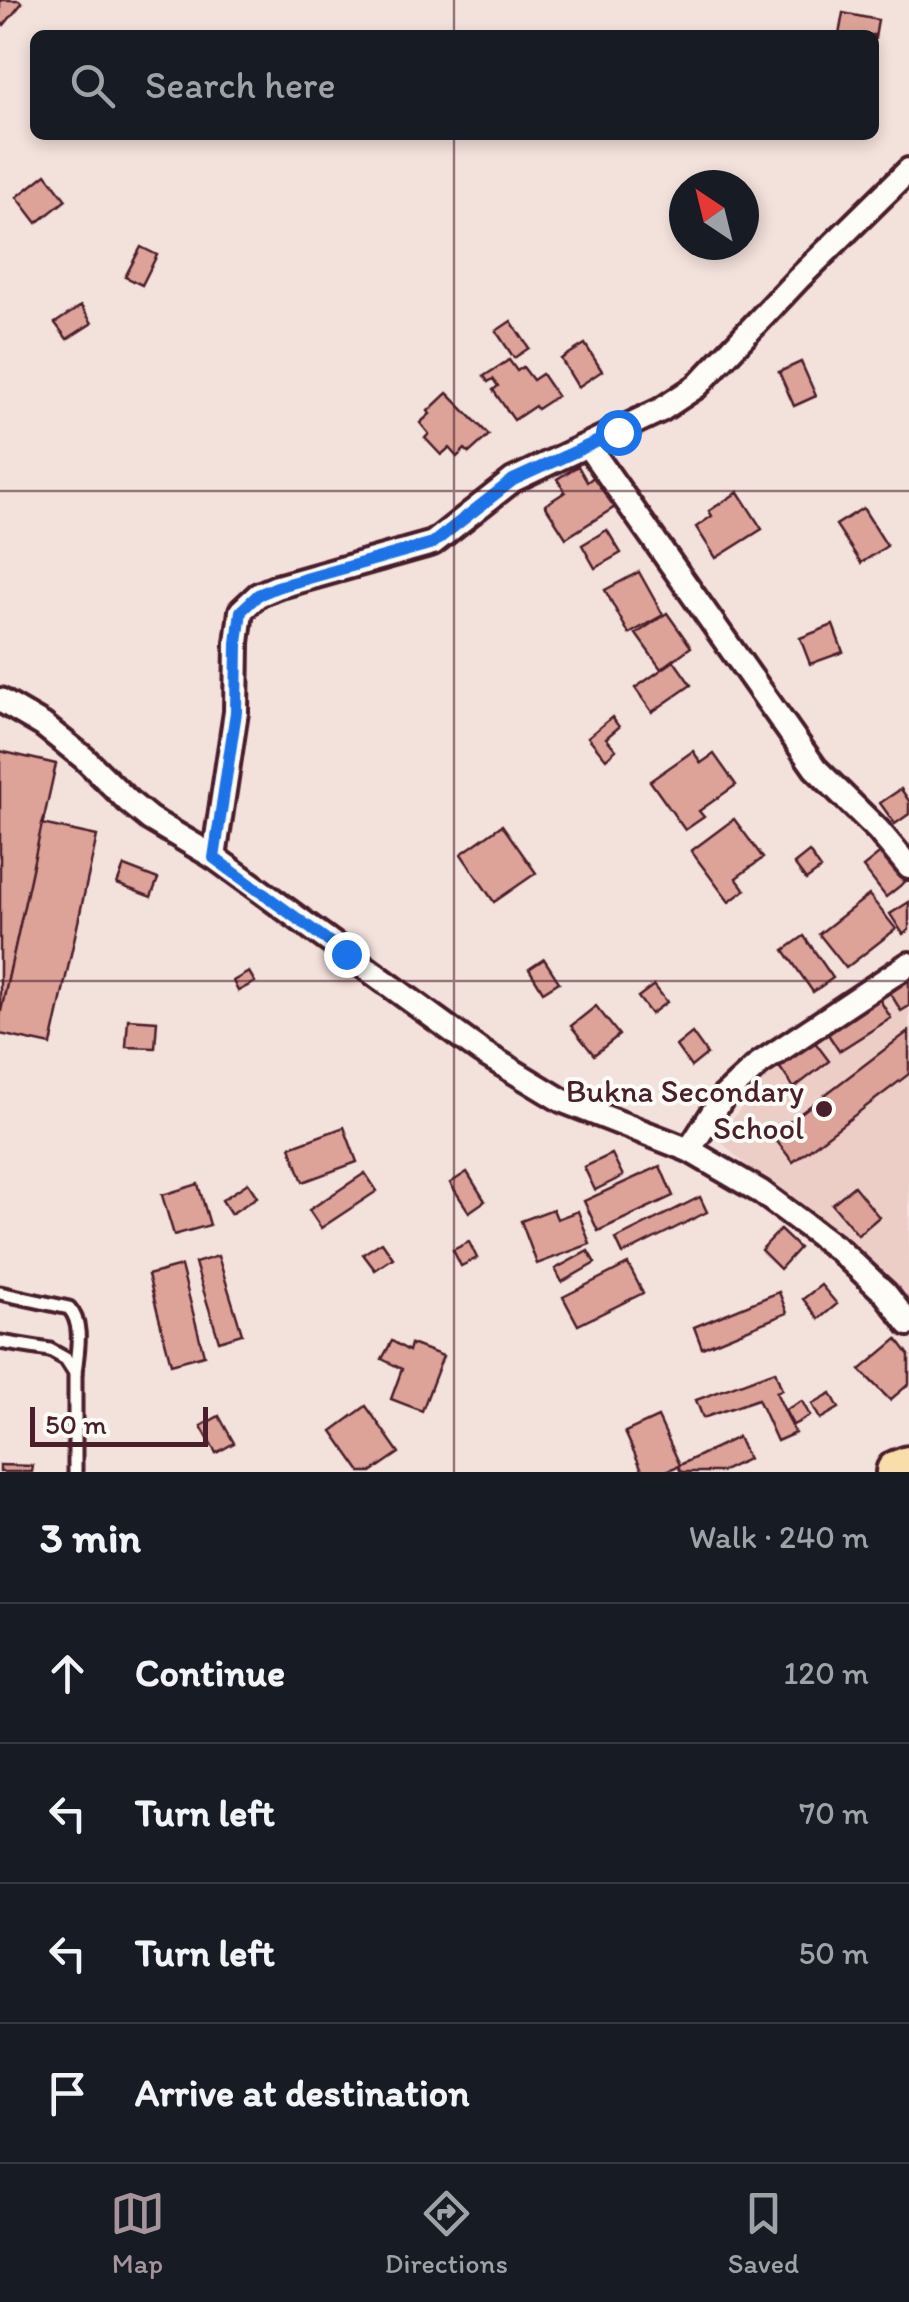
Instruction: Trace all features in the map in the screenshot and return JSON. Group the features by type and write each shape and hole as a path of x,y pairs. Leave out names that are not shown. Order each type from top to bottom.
{"highway":[{"path":"898,1472 909,1468"}],"street":[{"path":"214,858 236,712 241,611 258,595 277,587 433,543 513,480 661,410 697,386 909,170"},
{"path":"588,446 815,768 909,867"},
{"path":"0,700 43,725 150,820 214,858 480,1051 561,1100 689,1150 761,1192 839,1250 886,1294 909,1324"},
{"path":"689,1150 723,1097 758,1064 909,964"}],"lane":[{"path":"0,1293 69,1308 76,1315 75,1472"},
{"path":"0,1342 50,1350 66,1360 76,1373"}],"shaded area":[{"name":"Bukna Secondary School","path":"909,971 909,1303 853,1245 768,1186 718,1139 762,1079 823,1021"}],"building":[{"path":"0,0 22,3 4,25 0,22"},
{"path":"843,13 878,20 876,30 840,30"},
{"path":"46,174 66,200 37,223 17,197"},
{"path":"141,247 157,255 142,285 125,277"},
{"path":"81,306 92,323 67,339 55,323"},
{"path":"511,321 529,348 514,358 496,331"},
{"path":"585,344 602,371 578,387 561,359"},
{"path":"509,360 517,371 523,367 533,380 542,374 557,396 514,420 493,390 498,386 484,376"},
{"path":"801,362 816,396 794,406 779,372"},
{"path":"447,393 489,435 469,453 465,449 457,457 449,448 441,455 425,438 429,434 420,423"},
{"path":"578,466 587,482 595,476 615,507 566,538 545,505 565,492 557,479"},
{"path":"738,492 762,529 716,558 696,527 712,516 709,511"},
{"path":"863,508 887,546 861,563 836,525"},
{"path":"607,530 621,553 595,568 582,545"},
{"path":"639,572 663,615 629,634 605,590"},
{"path":"667,613 691,647 661,669 636,634"},
{"path":"833,625 843,652 810,664 800,638"},
{"path":"674,661 691,685 652,712 635,688"},
{"path":"612,717 619,727 606,738 616,750 606,759 588,737"},
{"path":"0,751 56,764 0,1016"},
{"path":"693,751 701,763 714,754 736,785 699,811 704,817 685,830 650,781"},
{"path":"901,789 909,801 909,814 895,824 880,803"},
{"path":"734,819 763,858 736,878 745,890 729,902 691,851"},
{"path":"42,824 97,836 51,1045 0,1034 0,1016"},
{"path":"502,825 536,873 494,902 461,854"},
{"path":"883,851 906,881 886,897 863,867"},
{"path":"809,852 821,869 806,880 794,864"},
{"path":"124,866 158,879 151,897 117,884"},
{"path":"869,895 896,929 846,968 819,934"},
{"path":"909,902 909,930 903,934 890,914"},
{"path":"804,936 833,978 813,992 784,950"},
{"path":"544,959 559,982 543,992 529,969"},
{"path":"249,972 255,982 238,991 233,981"},
{"path":"909,979 909,1006 901,1011 889,991"},
{"path":"654,985 667,1002 651,1014 638,997"},
{"path":"878,997 891,1018 839,1051 826,1031"},
{"path":"596,1006 619,1035 594,1055 571,1026"},
{"path":"128,1019 157,1021 155,1048 126,1047"},
{"path":"909,1031 909,1074 793,1162 772,1135"},
{"path":"692,1033 707,1054 691,1067 676,1046"},
{"path":"814,1041 829,1061 794,1088 780,1068"},
{"path":"344,1127 357,1162 303,1182 290,1147"},
{"path":"612,1154 623,1176 595,1190 584,1167"},
{"path":"660,1166 673,1196 598,1231 584,1201"},
{"path":"467,1172 485,1201 469,1212 450,1183"},
{"path":"365,1173 377,1191 321,1228 309,1210"},
{"path":"248,1183 257,1197 231,1214 222,1200"},
{"path":"198,1184 210,1225 174,1235 162,1195"},
{"path":"854,1186 879,1217 858,1235 832,1204"},
{"path":"700,1197 707,1212 623,1254 616,1239"},
{"path":"553,1209 557,1219 578,1211 590,1244 537,1264 521,1221"},
{"path":"780,1230 799,1248 780,1269 761,1250"},
{"path":"382,1242 393,1258 375,1270 363,1254"},
{"path":"469,1242 477,1258 461,1266 453,1250"},
{"path":"588,1251 595,1263 562,1282 555,1269"},
{"path":"218,1256 242,1334 219,1341 195,1263"},
{"path":"628,1264 643,1293 578,1325 563,1297"},
{"path":"181,1266 204,1355 171,1364 148,1275"},
{"path":"821,1285 837,1304 819,1319 803,1299"},
{"path":"779,1292 787,1313 702,1348 694,1327"},
{"path":"897,1339 909,1355 909,1384 890,1400 860,1370"},
{"path":"392,1341 409,1351 411,1344 443,1356 422,1411 391,1399 402,1369 382,1359"},
{"path":"775,1371 782,1390 776,1392 795,1433 777,1441 758,1399 703,1418 696,1400"},
{"path":"831,1393 839,1408 820,1419 812,1404"},
{"path":"802,1401 810,1416 793,1425 785,1410"},
{"path":"366,1406 399,1453 371,1472 361,1472 332,1431"},
{"path":"219,1416 234,1443 216,1453 201,1426"},
{"path":"658,1417 680,1465 738,1437 748,1459 721,1472 681,1472 678,1466 664,1472 643,1472 625,1432"},
{"path":"0,1465 33,1466 32,1472 0,1472"}],"place":[{"name":"Bukna Secondary School","path":"824,1109"}],"route":[{"path":"346,954 214,858 236,712 241,611 258,595 277,587 433,543 513,480 618,432"}]}
